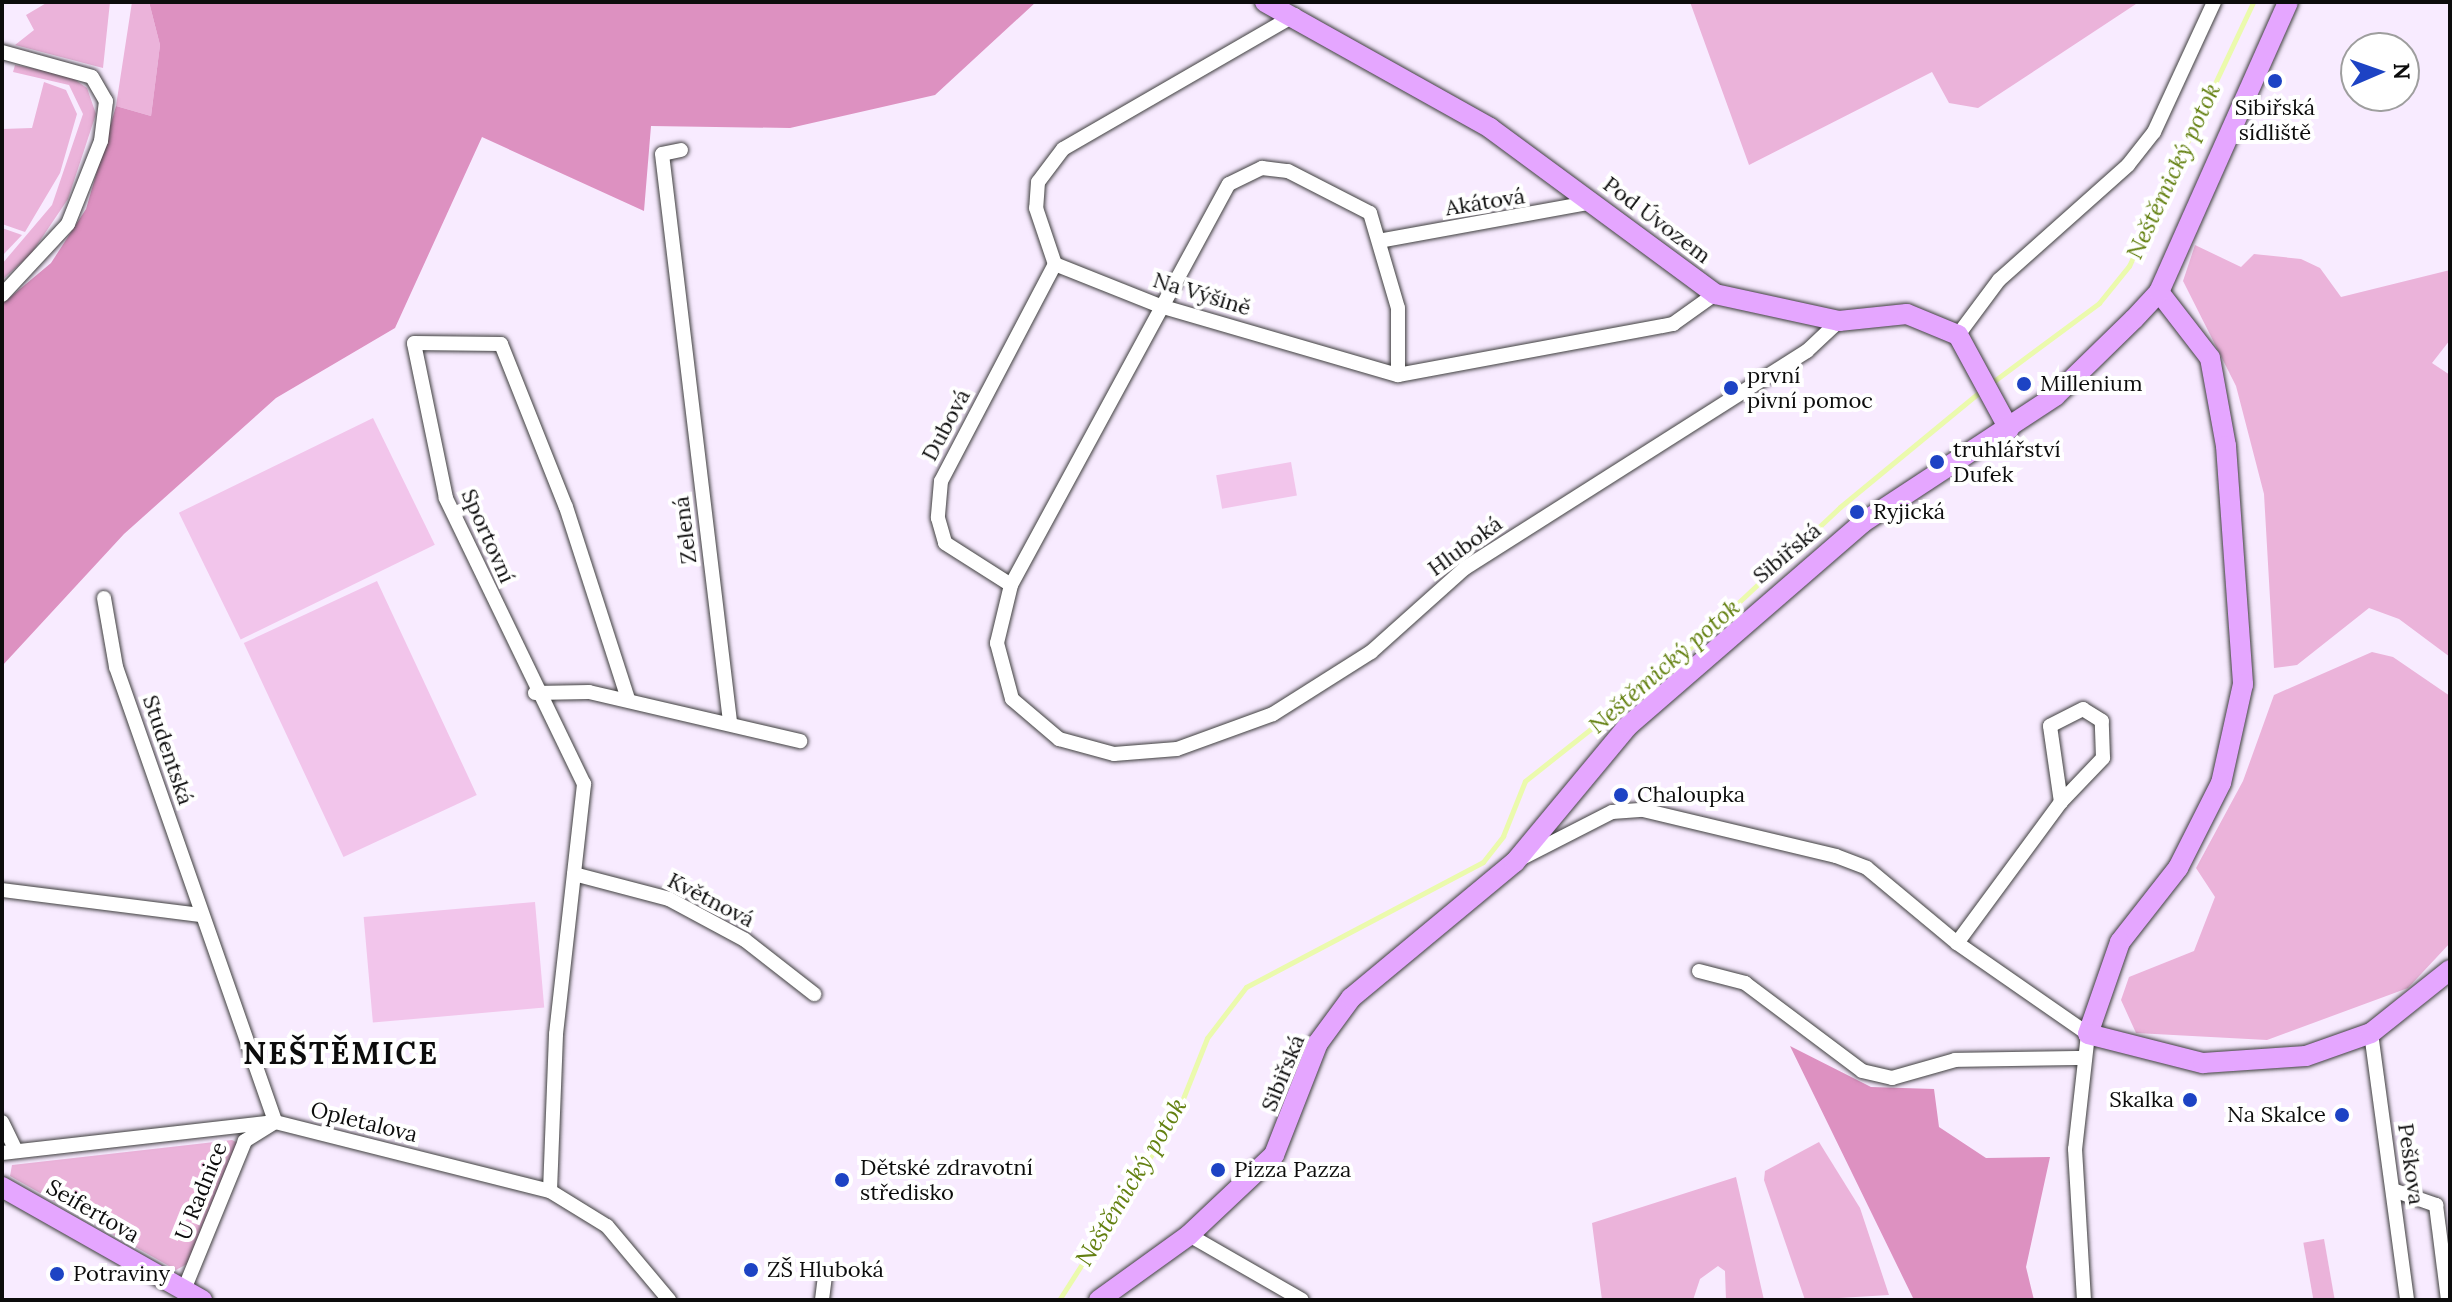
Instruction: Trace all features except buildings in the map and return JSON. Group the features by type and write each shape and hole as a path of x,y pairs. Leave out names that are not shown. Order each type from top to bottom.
{"street":[{"name":"Pod Úvozem","path":"1265,2 1295,15 1490,128 1715,294 1839,321 1907,314 1958,335"},
{"path":"2009,429 1958,335 1999,280 2128,165 2154,132 2214,2"},
{"name":"Sibiřská","path":"1099,1300 1189,1235 1274,1155 1318,1043 1351,998 1515,862 1628,726 1755,611 1862,523 2055,396 2159,292 2288,2"},
{"path":"1055,264 1036,208 1038,182 1063,149 1295,15"},
{"path":"2,52 92,77 106,101 101,141 68,224 2,295"},
{"name":"Zelená","path":"681,150 662,154 730,722"},
{"path":"1011,585 1229,184 1262,168 1288,171 1370,213 1384,240 1398,308 1398,375"},
{"name":"Akátová","path":"1384,240 1593,202"},
{"name":"Na Výšině","path":"1055,264 1160,306 1398,375 1673,324 1715,294"},
{"name":"Dubová","path":"1011,585 945,543 938,518 941,481 1055,264"},
{"path":"2084,1300 2075,1149 2088,1034 2120,942 2178,868 2221,783 2243,684 2226,446 2210,358 2159,292"},
{"name":"Hluboká","path":"1011,585 997,643 1012,699 1059,739 1106,753 1177,749 1273,714 1371,652 1465,568 1807,351 1839,321"},
{"name":"Sportovní","path":"550,1191 556,1034 584,784 535,693 446,498 414,343 501,344 566,507 628,699"},
{"name":"Studentská","path":"104,598 116,667 275,1122"},
{"path":"535,693 628,699 800,741"},
{"path":"1957,943 2061,802 2103,758 2108,739 2102,721 2083,709 2050,726 2061,802"},
{"path":"1515,862 1612,812 1678,816 1867,868 1957,943 2088,1034 2203,1063 2306,1056 2371,1033 2450,970"},
{"name":"Květnová","path":"574,874 669,899 745,940 814,994"},
{"path":"2,890 201,915"},
{"path":"1699,971 1745,983 1862,1071 1892,1078 1955,1060 2085,1058"},
{"name":"Peškova","path":"2371,1033 2407,1300"},
{"path":"2,1122 9,1152"},
{"name":"Opletalova","path":"9,1152 275,1122 550,1191 607,1226 669,1300"},
{"name":"U Radnice","path":"184,1290 245,1141 275,1122"},
{"name":"Seifertova","path":"2,1187 202,1300"},
{"path":"2393,1190 2443,1208 2448,1300"},
{"path":"1189,1235 1302,1300"},
{"path":"822,1300 825,1276"}],"shaded area":[{"path":"48,2 110,2 103,68 15,45 34,30 26,15"},
{"path":"132,2 149,2 160,45 151,116 116,106"},
{"path":"149,2 1036,2 935,95 790,128 651,126 644,211 482,137 395,328 276,398 124,534 2,666 2,304 51,263 86,209 116,106 151,116 160,45"},
{"path":"1690,2 2139,2 1978,108 1949,103 1932,72 1749,165"},
{"path":"15,65 68,75 87,88 96,114 68,199 31,254 2,280 2,264 52,205 83,114 69,85 13,72"},
{"path":"44,82 66,90 77,114 60,173 25,232 2,224 2,129 32,128"},
{"path":"2,228 22,235 2,256"},
{"path":"2195,245 2241,267 2254,254 2301,259 2320,268 2341,297 2450,270 2450,340 2432,363 2450,375 2450,657 2399,619 2369,608 2297,665 2274,668 2264,494 2236,386 2183,281"},
{"path":"373,418 435,545 241,639 179,513"},
{"path":"1291,462 1297,495 1222,509 1216,475"},
{"path":"377,581 477,795 344,857 244,643"},
{"path":"2372,652 2393,657 2450,696 2450,943 2408,988 2267,1040 2136,1033 2121,1000 2129,977 2194,951 2215,897 2196,868 2243,781 2274,695"},
{"path":"535,902 544,1008 373,1023 364,917"},
{"path":"1790,1046 1871,1087 1934,1089 1939,1127 1986,1158 2050,1157 2026,1267 2034,1300 1914,1300"},
{"path":"232,1140 238,1143 187,1264 176,1270 10,1176 12,1165"},
{"path":"1819,1142 1860,1208 1889,1295 1805,1300 1764,1180 1765,1171"},
{"path":"1736,1177 1764,1300 1726,1300 1725,1271 1718,1266 1700,1279 1693,1300 1602,1300 1592,1223"},
{"path":"2324,1239 2334,1298 2313,1300 2303,1243"}],"waterway":[{"name":"Neštěmický potok","path":"1990,384 2099,303 2129,266 2253,2"},
{"name":"Neštěmický potok","path":"1059,1300 1176,1116 1207,1038 1246,987 1483,862 1503,836 1525,781 1674,663 1840,507 1982,390"}],"place":[{"name":"Sibiřská sídliště","path":"2275,81"},
{"name":"Millenium","path":"2024,384"},
{"name":"první pivní pomoc","path":"1731,388"},
{"name":"truhlářství Dufek","path":"1937,462"},
{"name":"Ryjická","path":"1857,512"},
{"name":"Chaloupka","path":"1621,795"},
{"name":"Skalka","path":"2190,1100"},
{"name":"Na Skalce","path":"2342,1115"},
{"name":"Pizza Pazza","path":"1218,1170"},
{"name":"Dětské zdravotní středisko","path":"842,1180"},
{"name":"ZŠ Hluboká","path":"751,1270"},
{"name":"Potraviny","path":"57,1274"}],"district":[{"name":"NEŠTĚMICE","path":"341,1053"}]}
